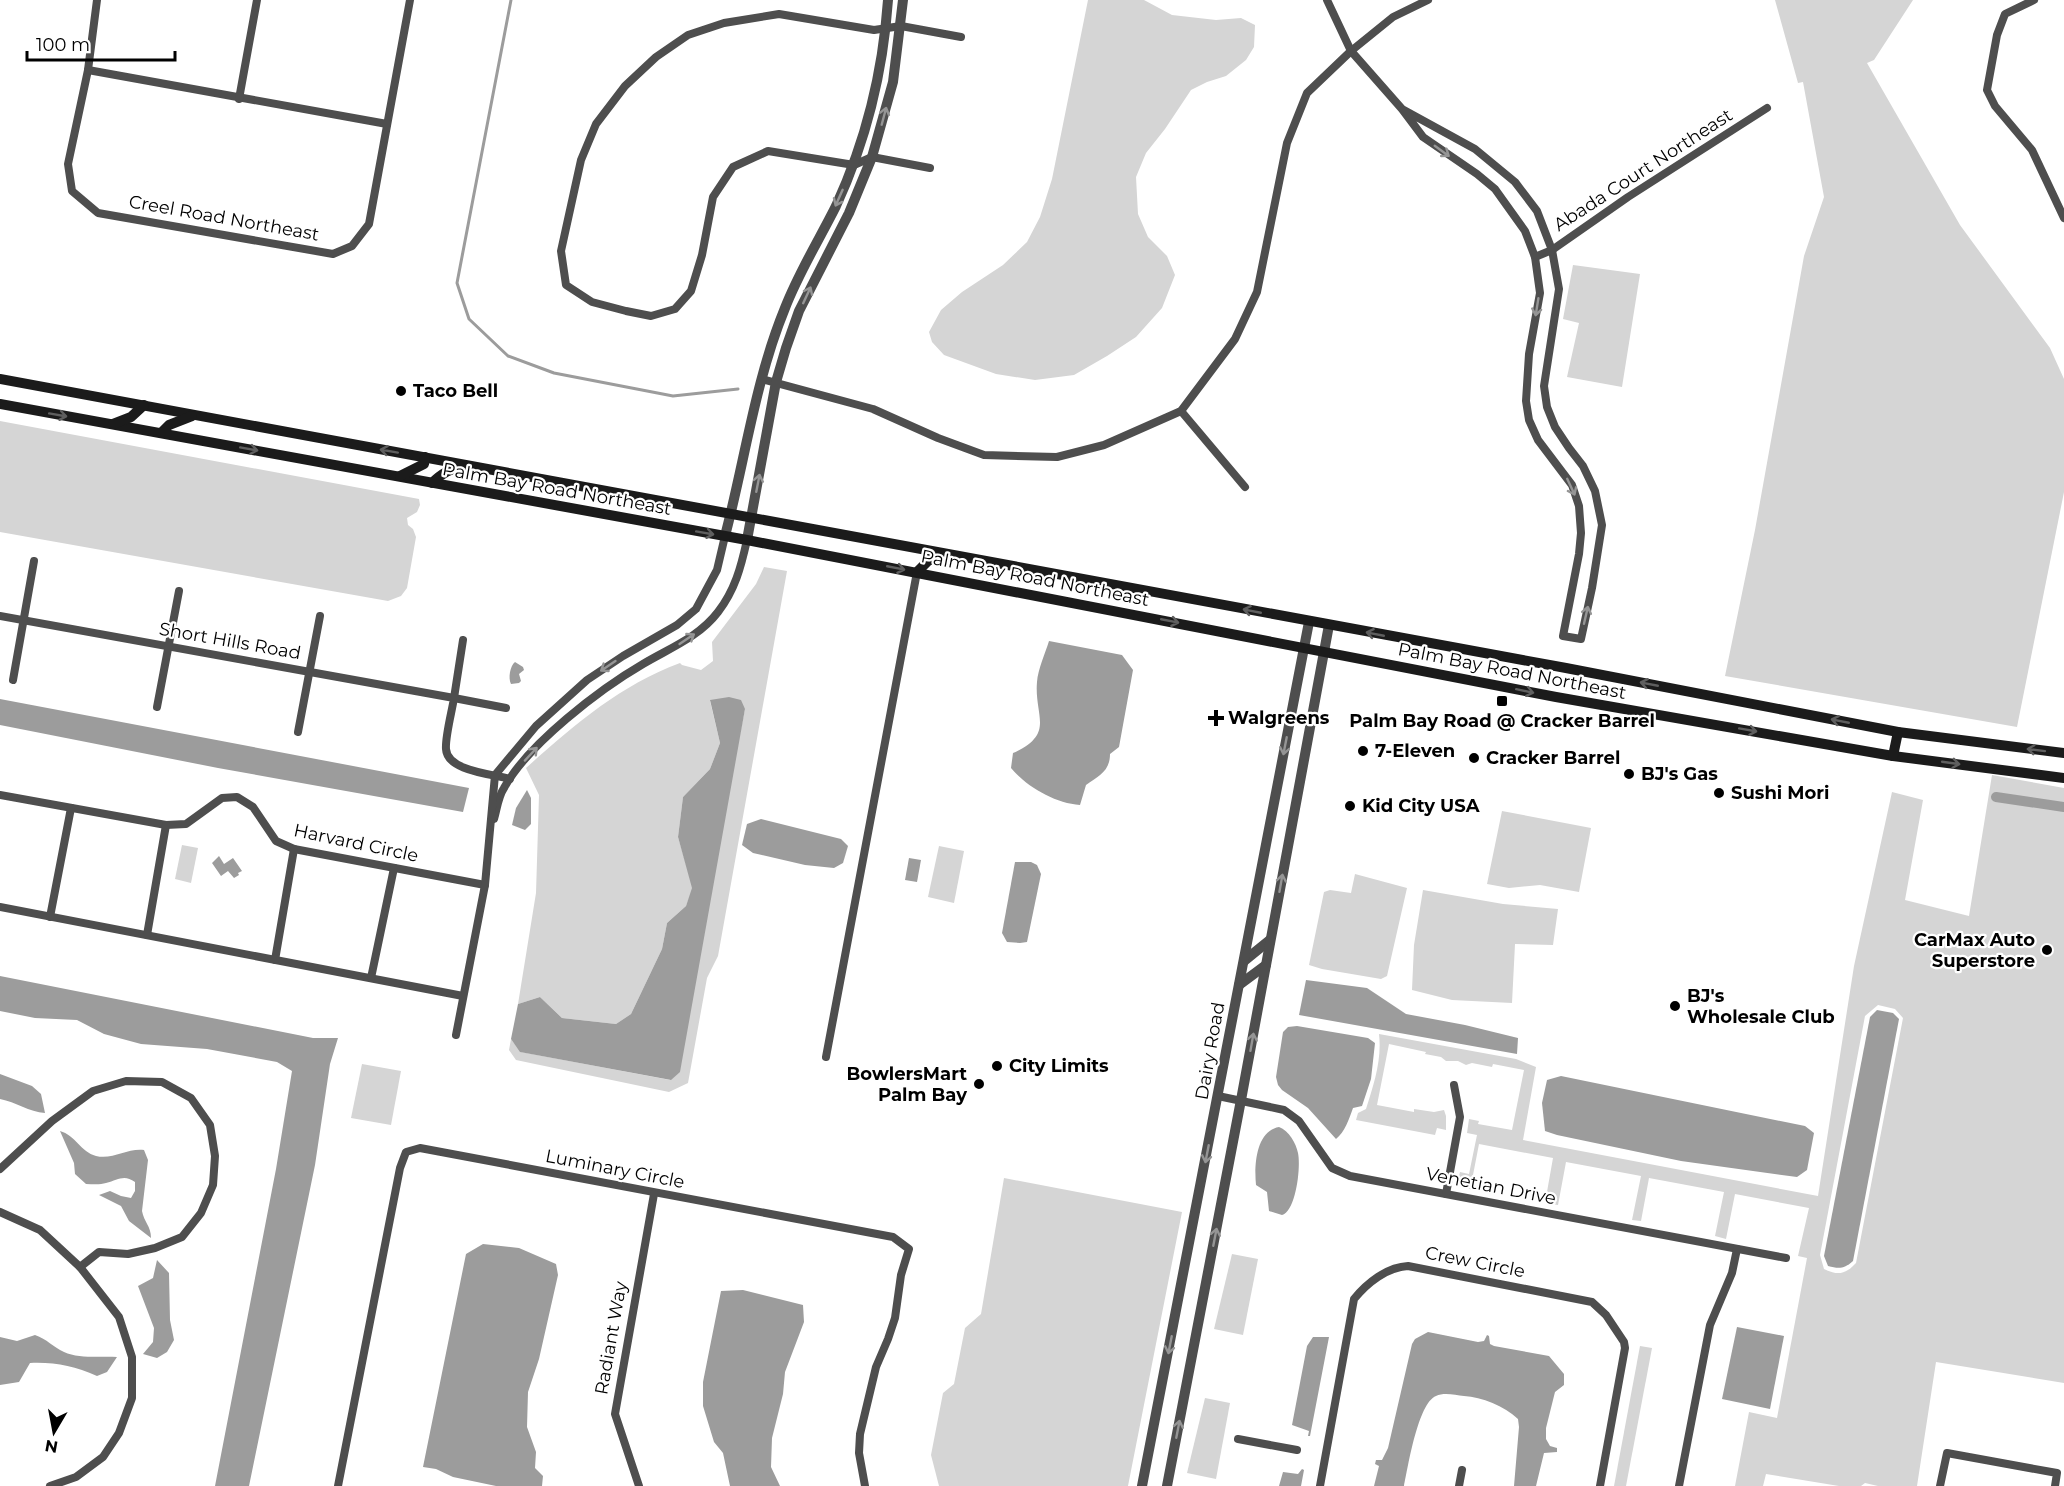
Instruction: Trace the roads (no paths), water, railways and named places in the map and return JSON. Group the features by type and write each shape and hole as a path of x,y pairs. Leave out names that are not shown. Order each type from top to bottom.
{"main road":[{"name":"Palm Bay Road Northeast","path":"0,379 1898,732 2064,753"},
{"name":"Palm Bay Road Northeast","path":"0,404 917,572 1556,697 1893,756 2064,778"},
{"path":"112,424 131,417 144,405"},
{"path":"161,433 177,421 195,415"},
{"path":"399,477 424,464 425,457"},
{"path":"432,483 451,469 467,465"},
{"path":"917,572 927,561 942,554"},
{"path":"1893,756 1898,732"}],"street":[{"name":"Creel Road Northeast","path":"98,0 88,70 68,165 72,191 98,213 333,254 352,246 369,224 410,0"},
{"path":"239,99 257,0"},
{"path":"456,1035 484,885 495,775 536,726 588,680 623,656 677,625 696,609 717,570 762,379 785,307 854,165 865,130 878,81 888,0"},
{"path":"487,842 502,790 548,736 596,696 642,664 690,639 717,614 734,587 747,540 776,382 799,311 849,213 872,157 893,82 903,0"},
{"path":"1327,0 1351,51 1402,109 1423,137 1478,174 1495,189 1525,231 1535,257 1540,293 1529,354 1526,401 1529,420 1538,440 1572,485 1579,506 1581,533 1579,554 1563,636 1581,639 1602,525 1595,491 1584,466 1555,427 1547,407 1544,386 1559,289 1552,250 1537,211 1515,183 1475,149 1402,109"},
{"path":"762,379 873,409 938,438 984,454 1057,457 1104,445 1181,411 1235,339 1257,292 1287,143 1307,93 1351,51 1393,17 1428,0"},
{"path":"2034,0 2005,14 1997,35 1987,90 1995,106 2031,150 2064,218"},
{"path":"930,168 872,157 854,165 768,151 733,167 713,197 702,255 691,291 675,309 651,315 626,311 592,302 566,285 561,251 581,160 596,124 625,86 656,57 688,35 724,23 779,14 874,30 901,26 961,37"},
{"path":"88,70 387,124"},
{"name":"Abada Court Northeast","path":"1535,257 1552,250 1628,197 1767,108"},
{"path":"1181,411 1245,487"},
{"path":"13,680 34,561"},
{"path":"826,1057 917,572"},
{"path":"157,707 179,591"},
{"name":"Short Hills Road","path":"0,616 506,708"},
{"path":"298,732 320,616"},
{"name":"Dairy Road","path":"1142,1486 1309,622"},
{"path":"1167,1486 1329,626"},
{"path":"463,640 446,749 450,760 459,766 510,779"},
{"name":"Harvard Circle","path":"0,795 166,825 186,824 222,798 237,797 253,807 276,841 294,849 484,885"},
{"path":"50,917 71,808"},
{"path":"147,935 166,825"},
{"path":"275,960 294,849"},
{"path":"371,978 394,868"},
{"path":"0,907 464,996"},
{"path":"1244,961 1270,940"},
{"path":"1239,985 1266,965"},
{"path":"0,1169 52,1121 93,1091 126,1081 162,1082 191,1098 210,1125 215,1156 213,1185 201,1214 182,1237 155,1248 128,1254 99,1252 80,1267"},
{"path":"1446,1194 1460,1117 1454,1084"},
{"name":"Venetian Drive","path":"1218,1096 1284,1110 1299,1120 1332,1168 1350,1176 1786,1258"},
{"name":"Luminary Circle","path":"338,1486 400,1168 406,1152 420,1149 893,1237 909,1249 901,1275 895,1318 876,1367 860,1434 859,1453 866,1486"},
{"name":"Radiant Way","path":"639,1486 615,1414 654,1194"},
{"path":"0,1212 40,1230 80,1267 119,1317 132,1357 132,1398 119,1433 103,1457 76,1477 50,1486"},
{"path":"1679,1486 1710,1325 1732,1273 1737,1249"},
{"name":"Crew Circle","path":"1320,1486 1354,1299 1380,1276 1400,1266 1408,1266 1592,1302 1606,1315 1624,1342 1625,1348 1600,1486"},
{"path":"1238,1439 1297,1450"},
{"path":"1940,1486 1947,1453 2057,1473 2055,1486"},
{"path":"1459,1486 1462,1470"}],"waterway":[{"path":"511,0 457,283 469,319 508,356 554,373 673,396 738,389"},
{"path":"1996,797 2064,807"}],"place":[{"name":"Taco Bell","path":"401,391"},
{"name":"Palm Bay Road @ Cracker Barrel","path":"1502,701"},
{"name":"Walgreens","path":"1216,718"},
{"name":"7-Eleven","path":"1363,751"},
{"name":"Cracker Barrel","path":"1474,758"},
{"name":"BJ's Gas","path":"1629,774"},
{"name":"Sushi Mori","path":"1719,793"},
{"name":"Kid City USA","path":"1350,806"},
{"name":"CarMax Auto Superstore","path":"2047,950"},
{"name":"BJ's Wholesale Club","path":"1675,1006"},
{"name":"City Limits","path":"997,1066"},
{"name":"BowlersMart Palm Bay","path":"979,1084"}]}
